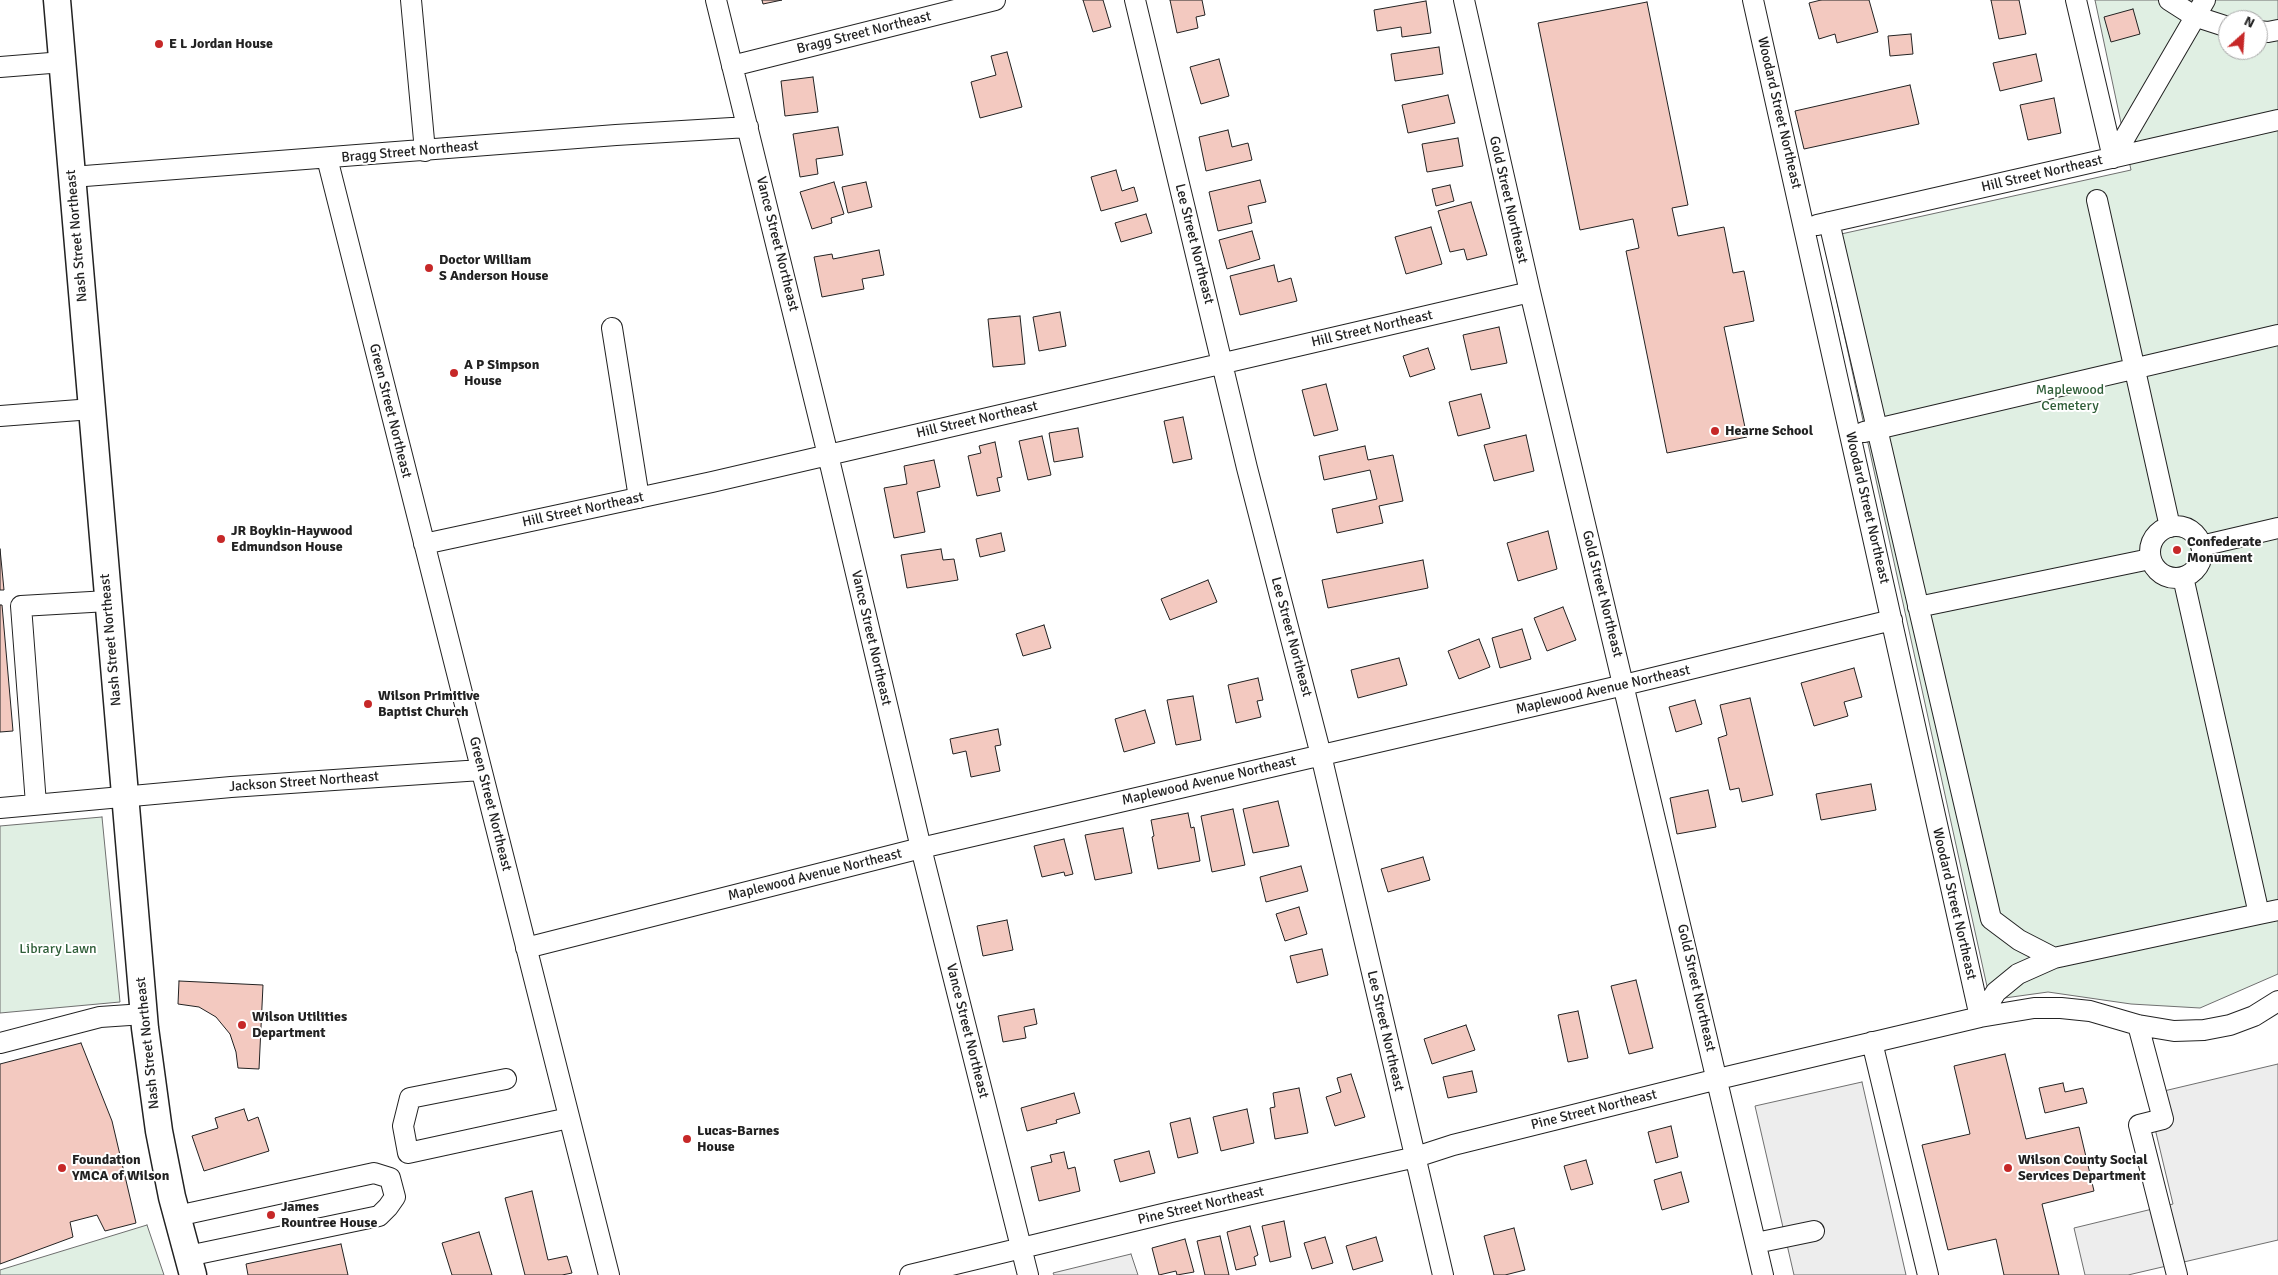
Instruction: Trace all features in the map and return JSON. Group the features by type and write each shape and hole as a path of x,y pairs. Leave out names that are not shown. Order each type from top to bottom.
{"main road":[{"name":"Nash Street Northeast","path":"57,0 144,1014 159,1131 177,1216 191,1266"}],"street":[{"path":"411,0 425,151"},
{"name":"Vance Street Northeast","path":"716,0 828,456 921,848 1028,1275"},
{"name":"Bragg Street Northeast","path":"732,66 995,0"},
{"name":"Lee Street Northeast","path":"1135,0 1247,468 1321,755 1443,1275"},
{"name":"Gold Street Northeast","path":"1464,0 1530,292 1764,1275"},
{"name":"Woodard Street Northeast","path":"1753,0 1980,1016"},
{"path":"2076,0 2113,158"},
{"path":"2169,0 2200,8 2218,21"},
{"path":"2113,158 2200,8"},
{"path":"0,67 62,62"},
{"name":"Hill Street Northeast","path":"1805,228 2278,120"},
{"name":"Bragg Street Northeast","path":"72,178 616,135 748,127"},
{"name":"Green Street Northeast","path":"326,158 609,1275"},
{"path":"2097,200 2170,526"},
{"path":"1829,222 1991,919 2018,940 2054,958"},
{"name":"Hill Street Northeast","path":"424,544 828,456 1530,292"},
{"path":"612,328 639,498"},
{"path":"1851,435 2278,335"},
{"path":"0,416 92,409"},
{"path":"2170,526 2182,526 2190,530 2196,536 2201,546 2201,559 2198,567 2183,577 2165,576 2158,571 2150,559 2150,546 2153,538 2170,526"},
{"path":"2201,546 2278,528"},
{"path":"1918,607 2150,559"},
{"path":"1980,1016 1996,992 2018,974 2054,958 2269,912 2183,577"},
{"path":"36,804 21,606 108,600"},
{"name":"Maplewood Avenue Northeast","path":"526,948 921,848 1624,685 1892,620"},
{"name":"Jackson Street Northeast","path":"0,808 240,787 481,770"},
{"name":"Pine Street Northeast","path":"910,1275 1171,1212 1416,1157 1453,1145 1980,1016 2034,1008 2060,1008 2090,1011 2138,1025 2174,1031 2204,1030 2230,1025 2254,1016 2278,1001"},
{"path":"0,1043 100,1017 144,1014"},
{"path":"2138,1025 2163,1119 2139,1125 2177,1275"},
{"path":"1872,1042 1928,1275"},
{"path":"408,1153 403,1126 410,1098 506,1079"},
{"path":"390,1178 408,1153 569,1118"},
{"path":"177,1216 374,1173 390,1178"},
{"path":"191,1266 379,1216 395,1197 390,1178"},
{"path":"1756,1243 1814,1231"}],"green space":[{"name":"Maplewood Cemetery","path":"2095,0 2278,0 2278,974 2200,1008 2131,1004 2048,992 1990,1000 1823,238 2131,170"},
{"name":"Library Lawn","path":"102,817 120,1002 0,1013 0,826"},
{"path":"147,1225 164,1275 0,1275 0,1270"}],"shaded area":[{"path":"2278,1064 2278,1240 2128,1275 2085,1275 2074,1228 2173,1204 2147,1095"},
{"path":"1862,1082 1906,1275 1794,1275 1755,1106"},
{"path":"1131,1254 1138,1275 1054,1275 1053,1273"}],"building":[{"path":"762,0 782,0 763,4"},
{"path":"1083,0 1103,0 1111,27 1093,32"},
{"path":"1170,0 1202,0 1205,15 1196,17 1198,28 1177,33"},
{"path":"1821,0 1869,0 1878,32 1837,43 1835,34 1819,39 1809,3"},
{"path":"1991,0 2019,0 2026,34 1999,39"},
{"path":"1426,1 1431,33 1402,37 1401,27 1377,31 1374,10"},
{"path":"1647,2 1688,205 1672,208 1678,236 1724,227 1733,273 1744,271 1754,321 1724,327 1747,437 1667,453 1626,251 1639,248 1633,219 1580,230 1538,23"},
{"path":"2133,9 2140,34 2111,42 2104,17"},
{"path":"1911,34 1913,54 1890,56 1888,36"},
{"path":"1439,47 1443,74 1395,81 1391,54"},
{"path":"1007,52 1022,107 980,118 971,82 996,75 991,56"},
{"path":"2036,54 2042,81 2000,91 1993,63"},
{"path":"1219,59 1229,96 1201,104 1190,67"},
{"path":"813,77 818,112 785,116 781,81"},
{"path":"1910,85 1919,124 1804,149 1795,111"},
{"path":"1448,95 1455,123 1408,133 1402,105"},
{"path":"2054,98 2061,133 2028,140 2020,105"},
{"path":"838,127 843,155 816,159 818,174 800,177 793,134"},
{"path":"1228,130 1232,147 1248,143 1252,160 1206,171 1199,137"},
{"path":"1458,138 1463,166 1427,172 1422,144"},
{"path":"1116,170 1122,191 1134,187 1138,201 1101,211 1091,177"},
{"path":"1260,180 1266,202 1248,206 1252,223 1218,231 1209,192"},
{"path":"834,182 844,214 831,218 832,223 812,229 800,192"},
{"path":"866,182 872,207 848,213 842,187"},
{"path":"1450,185 1454,201 1436,206 1432,189"},
{"path":"1471,202 1487,255 1467,260 1464,249 1450,252 1438,211"},
{"path":"1146,214 1152,233 1121,242 1115,223"},
{"path":"1431,227 1442,264 1406,274 1395,237"},
{"path":"1252,231 1260,259 1227,269 1219,240"},
{"path":"879,250 884,275 862,279 864,289 822,297 814,257 832,254 833,259"},
{"path":"1274,265 1278,282 1291,278 1297,301 1240,315 1230,276"},
{"path":"1060,312 1066,346 1039,351 1033,317"},
{"path":"1020,316 1025,364 993,367 988,319"},
{"path":"1499,327 1507,363 1471,370 1463,335"},
{"path":"1428,348 1435,369 1410,377 1403,356"},
{"path":"1326,384 1338,430 1314,436 1302,390"},
{"path":"1481,394 1490,428 1458,436 1449,402"},
{"path":"1183,417 1192,459 1173,463 1164,421"},
{"path":"1078,428 1083,457 1054,462 1049,433"},
{"path":"1526,435 1534,471 1494,481 1484,445"},
{"path":"1042,436 1051,475 1028,480 1019,441"},
{"path":"995,442 1002,477 997,478 1000,491 977,496 968,456 981,453 979,446"},
{"path":"1365,446 1368,460 1393,455 1403,501 1379,506 1383,523 1337,533 1332,509 1377,499 1370,470 1324,480 1319,456"},
{"path":"934,460 940,487 917,492 925,532 894,538 884,488 907,484 904,466"},
{"path":"1548,531 1557,569 1518,581 1507,543"},
{"path":"1001,533 1005,551 980,557 976,539"},
{"path":"0,549 4,590 0,590"},
{"path":"941,549 943,560 954,559 958,580 907,588 901,555"},
{"path":"1423,560 1428,588 1328,608 1322,580"},
{"path":"1208,580 1217,602 1170,620 1161,599"},
{"path":"0,605 2,605 13,731 0,732"},
{"path":"1563,607 1576,640 1547,651 1534,618"},
{"path":"1044,625 1051,648 1023,656 1016,634"},
{"path":"1522,629 1531,659 1500,668 1492,638"},
{"path":"1479,639 1490,667 1459,679 1448,651"},
{"path":"1399,658 1407,685 1358,698 1351,670"},
{"path":"1854,668 1862,697 1844,702 1848,716 1814,726 1801,683"},
{"path":"1258,678 1263,700 1257,701 1261,717 1236,723 1228,685"},
{"path":"1193,696 1201,740 1176,745 1167,700"},
{"path":"1750,698 1773,795 1742,802 1739,788 1730,790 1718,738 1727,735 1720,705"},
{"path":"1695,700 1702,724 1676,732 1669,707"},
{"path":"1145,710 1155,743 1124,752 1115,719"},
{"path":"998,729 1001,745 995,746 1000,771 971,777 966,751 953,754 950,739"},
{"path":"1871,784 1876,810 1821,820 1816,794"},
{"path":"1708,790 1716,827 1677,834 1670,798"},
{"path":"1278,801 1289,846 1253,853 1243,809"},
{"path":"1233,809 1245,865 1212,872 1201,816"},
{"path":"1188,813 1191,828 1194,827 1200,861 1158,869 1151,820"},
{"path":"1123,828 1132,873 1095,880 1085,835"},
{"path":"1064,839 1073,874 1065,876 1064,872 1042,877 1034,846"},
{"path":"1423,857 1430,880 1388,892 1381,869"},
{"path":"1301,866 1308,891 1266,902 1260,877"},
{"path":"1299,907 1307,934 1285,941 1276,914"},
{"path":"1007,920 1013,950 983,956 977,926"},
{"path":"1322,949 1328,975 1297,983 1290,956"},
{"path":"1636,980 1653,1048 1629,1054 1611,986"},
{"name":"Wilson Utilities Department","path":"179,981 263,985 259,1069 238,1068 236,1052 230,1034 216,1017 199,1007 178,1004"},
{"path":"1034,1009 1037,1024 1024,1027 1026,1038 1003,1042 998,1016"},
{"path":"1578,1011 1588,1058 1568,1062 1558,1015"},
{"path":"1466,1025 1475,1050 1432,1064 1424,1039"},
{"name":"Foundation YMCA of Wilson","path":"81,1043 112,1121 136,1223 105,1231 97,1215 70,1222 73,1237 0,1264 0,1064"},
{"name":"Wilson County Social Services Department","path":"2005,1054 2026,1139 2079,1127 2094,1191 2042,1204 2059,1275 2004,1275 1996,1239 1948,1250 1922,1145 1970,1134 1954,1066"},
{"path":"1472,1071 1477,1092 1448,1098 1443,1077"},
{"path":"1351,1074 1365,1117 1335,1126 1326,1097 1341,1092 1337,1078"},
{"path":"2063,1083 2065,1092 2083,1088 2087,1103 2045,1113 2039,1088"},
{"path":"1299,1088 1308,1133 1275,1139 1270,1108 1275,1107 1273,1093"},
{"path":"1074,1093 1080,1113 1056,1120 1057,1123 1027,1131 1021,1108"},
{"path":"244,1109 248,1121 258,1117 269,1151 204,1171 192,1136 218,1128 215,1118"},
{"path":"1247,1109 1254,1143 1221,1151 1213,1117"},
{"path":"1190,1118 1198,1153 1178,1158 1170,1123"},
{"path":"1671,1126 1678,1157 1656,1163 1648,1132"},
{"path":"1149,1151 1155,1173 1120,1182 1114,1160"},
{"path":"1064,1152 1068,1169 1075,1167 1080,1191 1039,1201 1031,1167 1052,1162 1050,1155"},
{"path":"1586,1160 1593,1184 1571,1190 1564,1166"},
{"path":"1681,1172 1689,1202 1662,1210 1654,1180"},
{"path":"532,1191 548,1260 567,1256 572,1273 562,1275 525,1275 505,1198"},
{"path":"1284,1221 1291,1257 1270,1262 1262,1226"},
{"path":"1250,1226 1258,1255 1254,1257 1256,1265 1236,1270 1227,1232"},
{"path":"1514,1228 1525,1270 1505,1275 1494,1275 1484,1236"},
{"path":"479,1232 492,1275 452,1275 442,1243"},
{"path":"1220,1236 1229,1275 1205,1275 1197,1241"},
{"path":"1325,1237 1333,1263 1312,1269 1304,1243"},
{"path":"1376,1237 1383,1261 1353,1270 1346,1246"},
{"path":"1185,1239 1194,1272 1177,1275 1176,1271 1159,1275 1152,1248"},
{"path":"341,1244 348,1275 248,1275 246,1264"}],"place":[{"name":"E L Jordan House","path":"159,44"},
{"name":"Doctor William S Anderson House","path":"429,268"},
{"name":"A P Simpson House","path":"454,373"},
{"name":"Hearne School","path":"1715,431"},
{"name":"JR Boykin-Haywood Edmundson House","path":"221,539"},
{"name":"Confederate Monument","path":"2177,550"},
{"name":"Wilson Primitive Baptist Church","path":"368,704"},
{"name":"Wilson Utilities Department","path":"242,1025"},
{"name":"Lucas-Barnes House","path":"687,1139"},
{"name":"Foundation YMCA of Wilson","path":"62,1168"},
{"name":"Wilson County Social Services Department","path":"2008,1168"},
{"name":"James Rountree House","path":"271,1215"}]}
